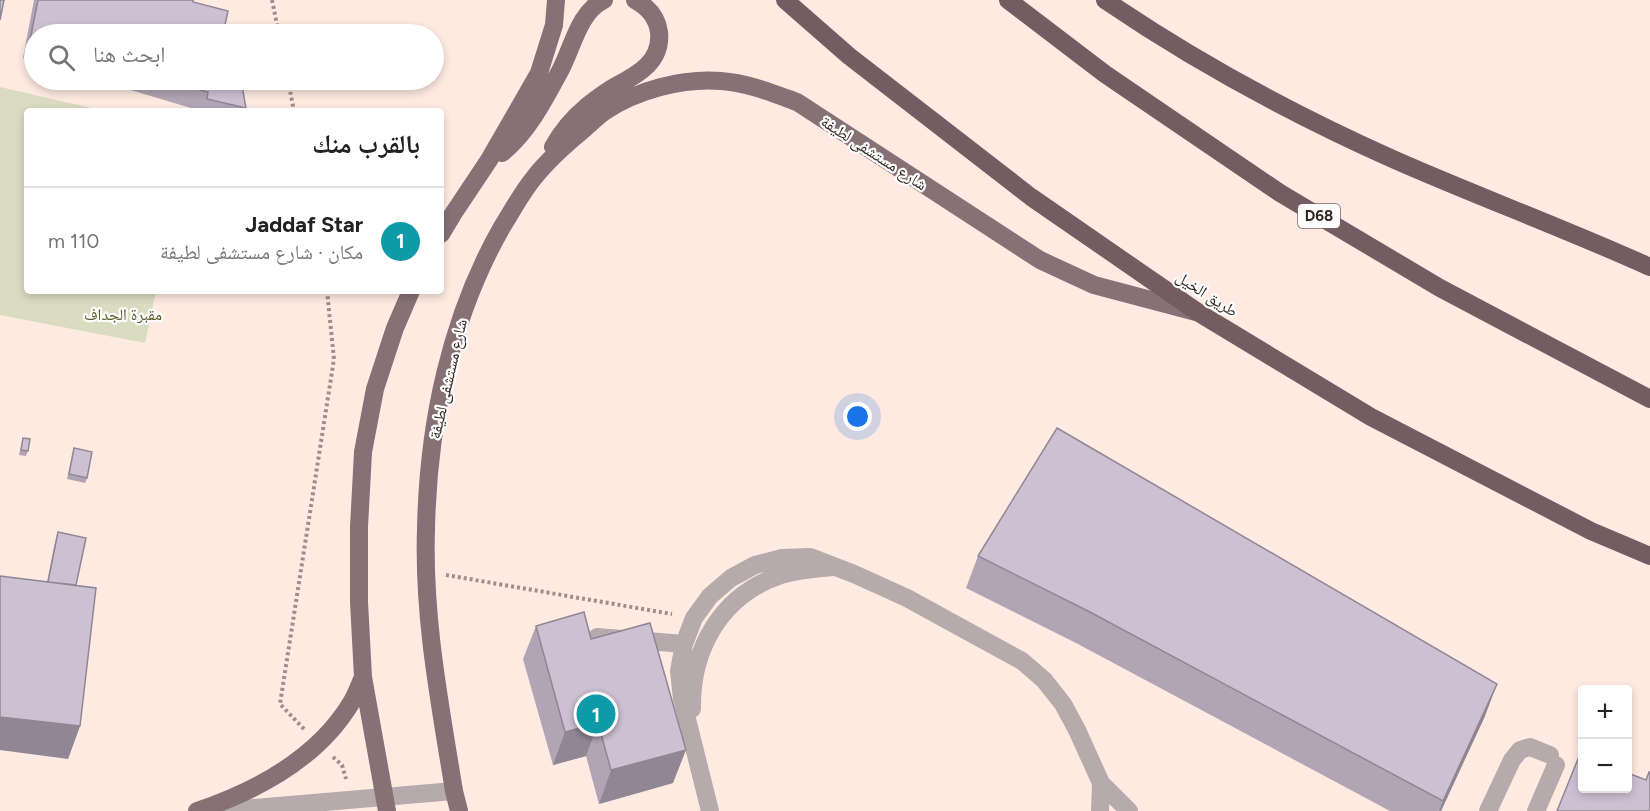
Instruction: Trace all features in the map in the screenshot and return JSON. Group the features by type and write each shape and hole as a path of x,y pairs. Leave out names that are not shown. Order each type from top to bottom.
{"highway":[{"name":"طريق الخيل","path":"785,0 849,56 1031,197 1199,313 1371,417 1591,531 1650,556"},
{"name":"D68","path":"1008,0 1105,74 1280,193 1440,288 1650,399"},
{"path":"1105,0 1196,58 1328,129 1650,267"}],"main road":[{"path":"444,229 489,160 539,73 554,25 556,0"},
{"path":"489,160 503,152 525,128 562,67 584,17 591,8 604,0"},
{"path":"533,179 557,139 583,109 635,76 653,61 660,38 658,26 646,6 635,0"},
{"name":"شارع مستشفى لطيفة","path":"459,811 432,654 426,592 426,530 430,468 439,406 464,310 477,276 512,210 533,179 574,137 605,111 641,93 680,82 720,81 760,88 797,102 1040,261 1094,285 1199,313"},
{"path":"400,811 385,803 363,677 359,602 359,527 363,453 375,389 395,328 410,294"},
{"path":"197,811 265,781 318,743 351,703 363,677"}],"street":[{"path":"710,811 682,699 679,671 684,644 694,618 710,596 731,578 755,565 782,558 810,557 907,598 1022,661 1044,680 1063,704 1101,783 1129,811"},
{"path":"693,747 692,697 695,671 703,645 717,622 735,602 756,586 781,575 835,567"},
{"path":"597,637 684,644"},
{"path":"1488,811 1512,760 1520,750 1530,747 1553,760 1536,811"},
{"path":"1100,811 1101,783"},
{"path":"219,811 353,798 385,803 454,791"}],"path":[{"path":"272,0 277,24"},
{"path":"290,90 293,108"},
{"path":"327,294 334,359 280,704 342,765 353,798"},
{"path":"426,571 694,618"}],"green space":[{"name":"مقبرة الجداف","path":"0,87 92,108 24,108 24,294 155,294 145,343 0,315"}],"building":[{"path":"0,0 4,0 0,20"},
{"path":"38,0 193,0 193,2 228,11 225,24 33,24"},
{"path":"201,90 243,90 246,108 207,99 208,92"},
{"path":"1057,428 1497,684 1443,801 1088,611 978,556"},
{"path":"23,438 30,439 28,451 21,450"},
{"path":"74,448 92,452 87,478 69,474"},
{"path":"58,532 86,538 76,585 48,582"},
{"path":"0,576 96,588 80,726 0,717"},
{"path":"584,612 591,639 650,623 686,750 611,770 598,723 565,732 536,626"},
{"path":"1578,759 1578,793 1632,793 1632,775 1646,780 1650,772 1650,811 1557,811"}],"place":[{"name":"Jaddaf Star","path":"596,714"}]}
